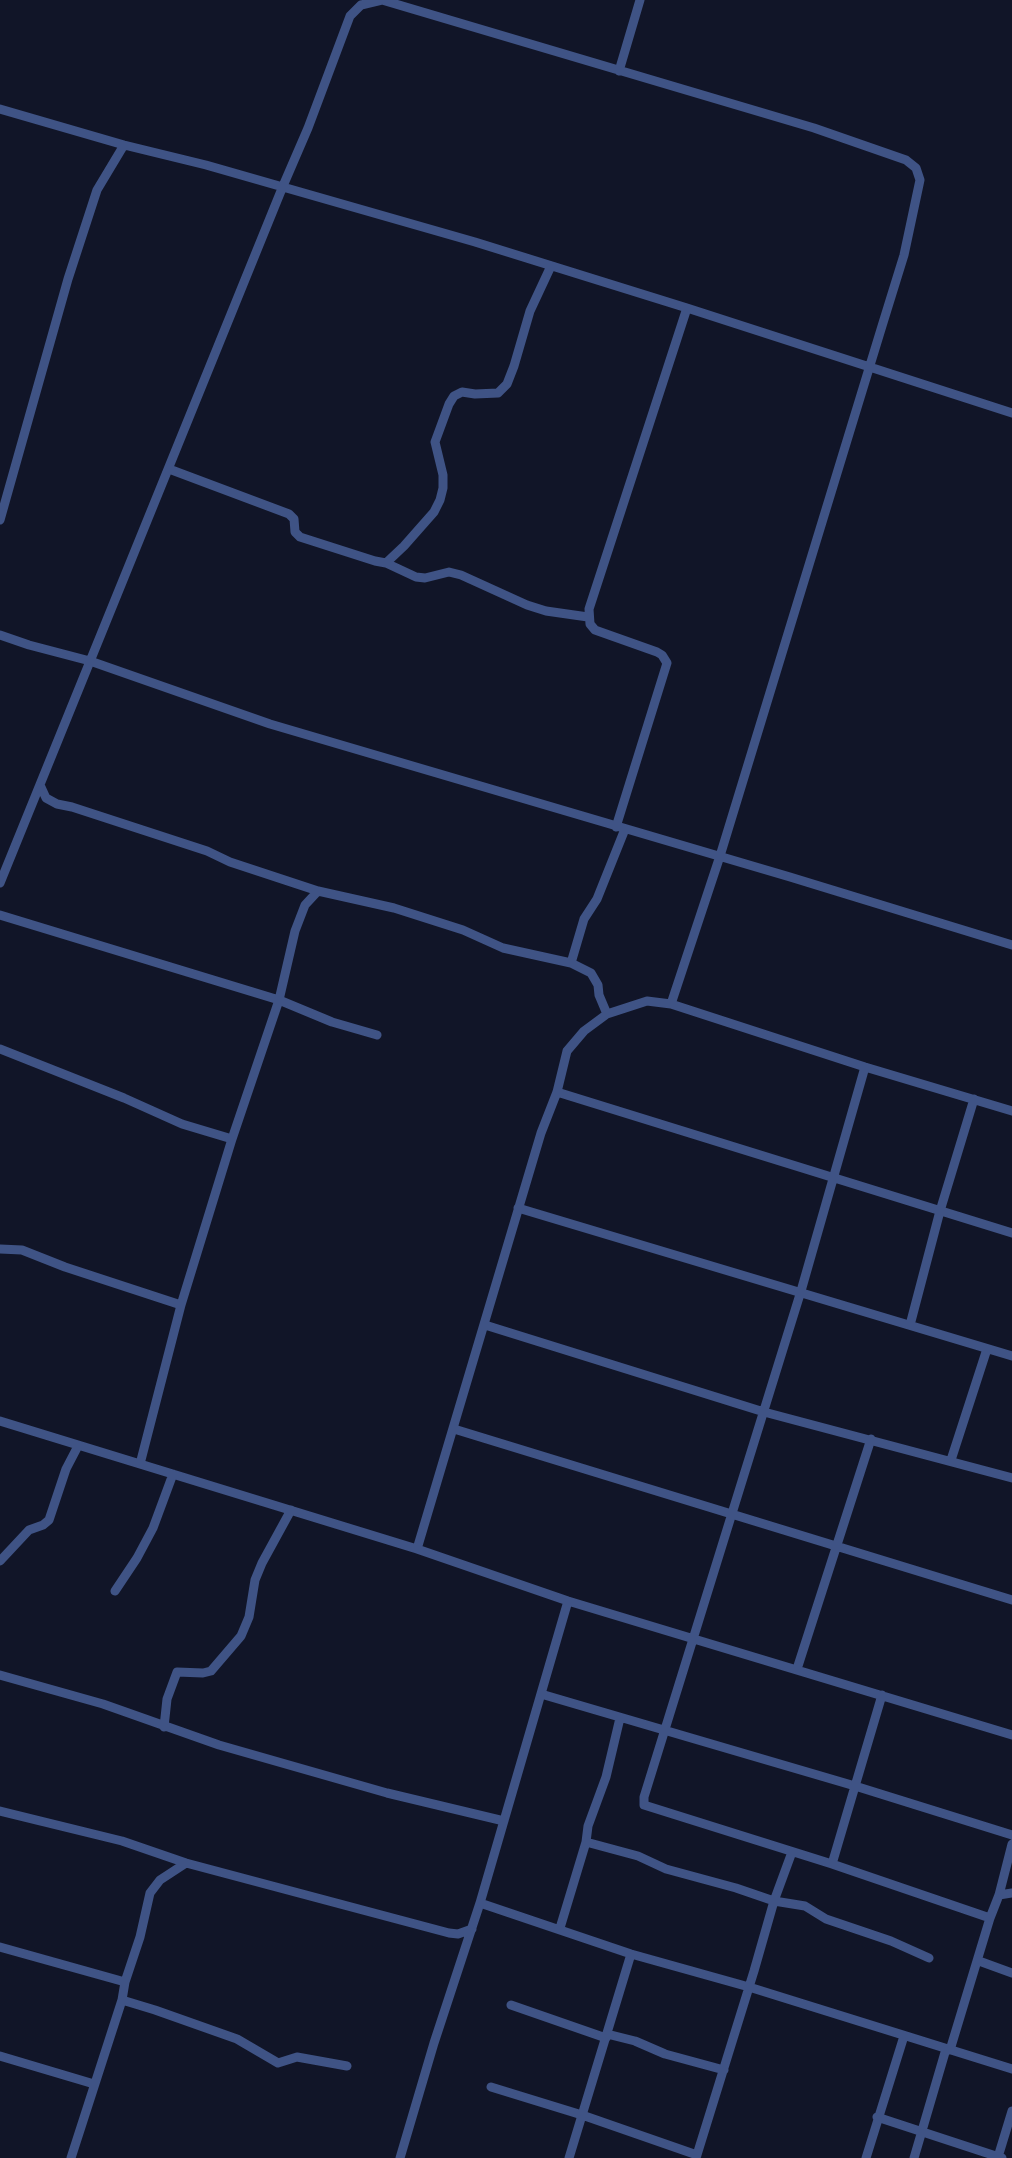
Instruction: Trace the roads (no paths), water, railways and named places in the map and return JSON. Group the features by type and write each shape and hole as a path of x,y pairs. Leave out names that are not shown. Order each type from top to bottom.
{"street":[{"path":"0,884 41,787 90,661 308,128 350,16 361,5 381,0 814,128 906,160 916,168 920,180 904,255 720,856 672,1004"},
{"path":"619,71 640,0"},
{"path":"0,109 124,145 206,164 551,266 687,308 1012,413"},
{"path":"0,520 68,279 98,190 124,145"},
{"path":"386,562 404,546 434,512 440,500 443,475 435,442 449,404 454,396 462,392 475,394 498,392 507,384 514,366 530,311 551,266"},
{"path":"572,963 584,919 597,899 621,828 667,663 662,655 657,652 594,630 588,617 589,609 687,308"},
{"path":"169,469 289,514 294,518 295,532 300,537 375,561 386,562 416,577 425,578 449,572 462,574 527,605 546,611 588,617"},
{"path":"0,635 29,645 90,661 270,724 720,856 1012,945"},
{"path":"41,787 46,798 57,804 72,807 206,851 230,862 318,891 394,908 464,930 504,948 572,963 592,973 598,985 599,995 607,1014"},
{"path":"140,1464 181,1305 232,1139 279,1000 300,917 305,905 318,891"},
{"path":"0,914 279,1000 332,1022 377,1035"},
{"path":"417,1549 485,1325 518,1208 541,1133 557,1092 567,1051 584,1031 607,1014 647,1001 672,1004 865,1067 1012,1111"},
{"path":"0,1049 124,1098 182,1124 232,1139"},
{"path":"865,1067 801,1291 644,1797 644,1805 832,1864 990,1918"},
{"path":"557,1092 1012,1233"},
{"path":"910,1325 940,1211 974,1099"},
{"path":"518,1208 801,1291 1012,1356"},
{"path":"0,1249 22,1250 65,1267 181,1305"},
{"path":"485,1325 764,1412 951,1460 1012,1478"},
{"path":"951,1460 987,1348"},
{"path":"0,1421 417,1549 568,1601 694,1637 1012,1735"},
{"path":"454,1429 1012,1600"},
{"path":"797,1669 871,1439"},
{"path":"0,1561 29,1530 43,1525 49,1520 66,1469 78,1446"},
{"path":"115,1591 137,1558 153,1528 173,1474"},
{"path":"164,1727 167,1699 178,1672 211,1671 241,1636 249,1617 255,1580 262,1563 291,1510"},
{"path":"400,2158 480,1903 568,1601"},
{"path":"0,1675 103,1704 164,1727 219,1745 387,1793 504,1821"},
{"path":"541,1694 664,1732 855,1786 1012,1835"},
{"path":"832,1864 882,1694"},
{"path":"560,1928 586,1842 588,1826 606,1777 620,1718"},
{"path":"0,1811 122,1841 186,1862 449,1933 458,1934 472,1929"},
{"path":"586,1842 638,1856 666,1869 736,1888 774,1901 805,1906 826,1918 890,1941 929,1958"},
{"path":"914,2158 948,2049 979,1961 1012,1844"},
{"path":"491,2087 582,2115 697,2157 774,1901 792,1852"},
{"path":"71,2158 122,2000 125,1982 140,1937 150,1893 160,1880 186,1862"},
{"path":"999,1894 1012,1893"},
{"path":"480,1903 560,1928 631,1954 749,1987 1012,2070"},
{"path":"0,1947 125,1982"},
{"path":"569,2158 631,1954"},
{"path":"979,1961 1012,1973"},
{"path":"122,2000 155,2010 236,2040 278,2063 297,2057 347,2066"},
{"path":"511,2006 607,2036 635,2041 665,2054 724,2070"},
{"path":"866,2158 877,2117 904,2036"},
{"path":"0,2056 94,2084"},
{"path":"877,2117 1000,2157 1012,2111"}]}
